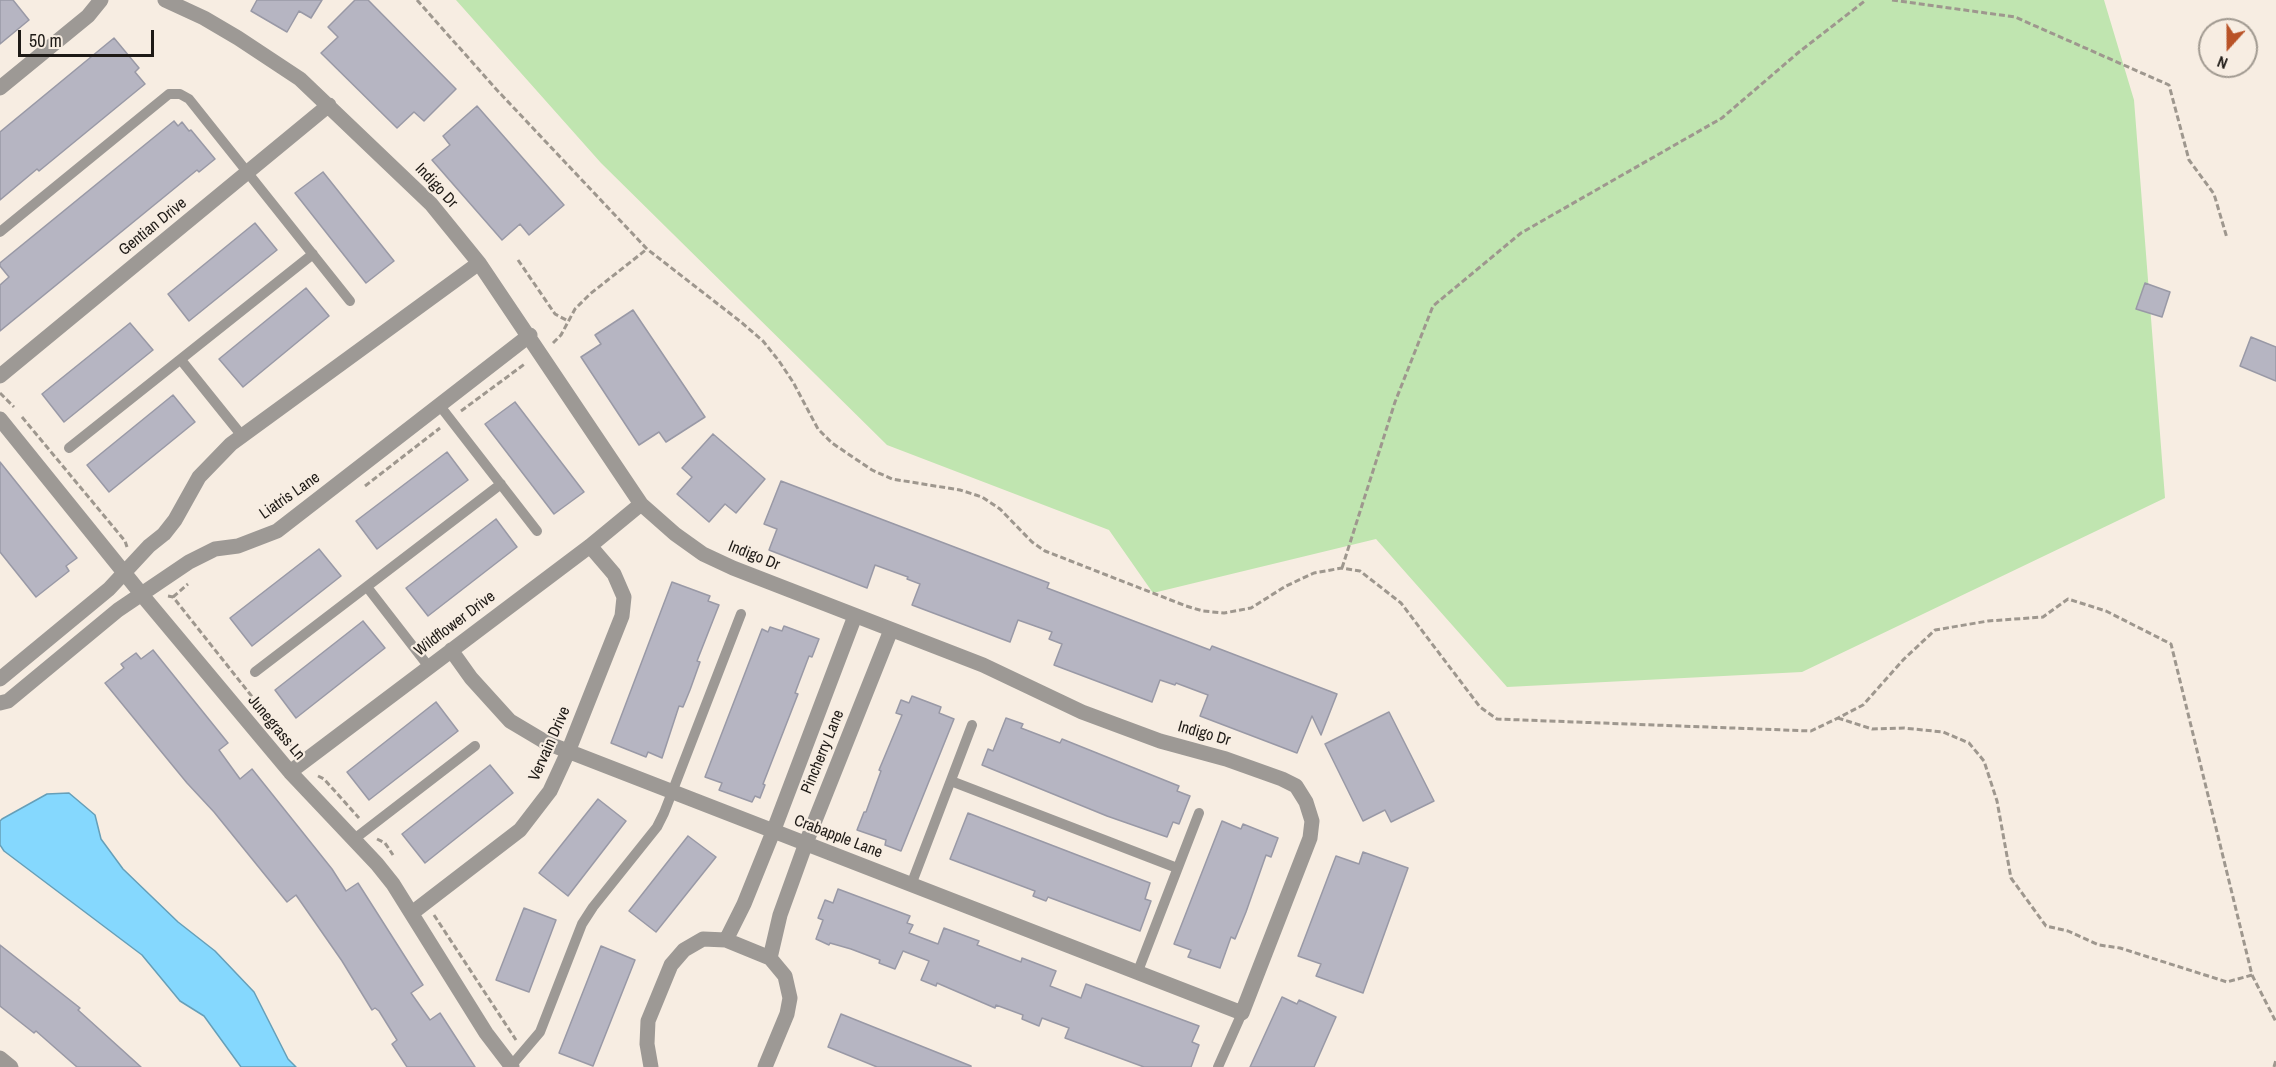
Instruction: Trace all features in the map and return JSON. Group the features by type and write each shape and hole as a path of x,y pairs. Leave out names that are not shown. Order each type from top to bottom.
{"street":[{"path":"0,88 88,15 101,0"},
{"name":"Indigo Dr","path":"165,0 204,18 247,43 300,79 431,204 479,263 530,335 641,504 675,534 703,554 983,665 1082,712 1120,727 1160,741 1226,759 1296,786 1306,802 1312,821 1310,838 1242,1013"},
{"name":"Gentian Drive","path":"0,376 329,105"},
{"path":"0,679 109,589 176,520 199,477 231,444 479,263"},
{"name":"Liatris Lane","path":"0,703 8,701 118,610 189,562 214,549 238,546 277,531 530,335"},
{"name":"Junegrass Ln","path":"0,419 142,595 290,772 387,877 412,913 486,1033 511,1066"},
{"name":"Wildflower Drive","path":"290,772 590,546 641,504"},
{"name":"Vervain Drive","path":"412,913 520,830 550,791 568,752 622,616 624,597 614,574 590,546"},
{"name":"Pincherry Lane","path":"726,940 744,904 773,832 855,616"},
{"name":"Pincherry Lane","path":"770,958 780,915 806,843 891,630"},
{"name":"Crabapple Lane","path":"451,650 486,696 510,721 547,743 1242,1013"},
{"path":"651,1067 647,1044 648,1021 671,965 684,950 703,939 726,940 770,958 785,976 790,998 787,1014 765,1067"},
{"path":"0,1058 11,1067"}],"lane":[{"path":"0,232 169,94 180,94 189,99 249,172 350,301"},
{"path":"69,448 313,254"},
{"path":"180,360 243,437"},
{"path":"440,406 537,531"},
{"path":"255,672 501,484"},
{"path":"367,587 429,667"},
{"path":"511,1066 540,1032 582,924 592,907 657,827 741,614"},
{"path":"911,885 972,725"},
{"path":"353,840 474,746"},
{"path":"951,781 1177,868"},
{"path":"1138,971 1199,813"},
{"path":"1218,1067 1242,1013"}],"path":[{"path":"417,0 504,98 647,249 762,341 788,375 818,429 850,457 892,479 960,490 982,498 1000,509 1032,542 1045,551 1203,611 1224,613 1251,608 1286,586 1314,573 1342,568 1360,571 1401,603 1480,707 1497,719 1811,731 1863,705 1935,630 1988,621 2043,617 2068,599 2106,611 2171,644 2252,975 2276,1022"},
{"path":"1342,568 1395,402 1433,306 1521,233 1722,118 1799,52 1866,0"},
{"path":"1892,0 2015,17 2169,85 2189,160 2214,194 2227,238"},
{"path":"518,260 555,314 567,321"},
{"path":"0,393 14,407"},
{"path":"21,416 125,541 136,560"},
{"path":"158,584 167,596 174,597 290,742 293,751 315,775 324,779 378,839 385,843 396,860"},
{"path":"1838,718 1872,729 1904,728 1943,732 1969,743 1984,761 1996,801 2011,878 2046,926 2068,931 2099,945 2120,948 2227,982 2252,975"},
{"path":"426,902 524,1052"},
{"path":"2274,1067 2276,1060"}],"green space":[{"path":"456,0 2104,0 2134,100 2165,498 1802,672 1507,687 1376,539 1153,593 1109,530 887,445 601,163"}],"water":[{"path":"69,793 95,815 101,839 123,869 178,922 215,951 254,992 288,1059 296,1067 241,1067 204,1016 180,1001 142,955 4,851 0,845 0,821 2,819 47,794"}],"building":[{"path":"0,0 13,0 29,20 0,44"},
{"path":"257,0 322,0 311,18 299,11 287,32 251,11"},
{"path":"355,0 368,0 456,89 424,121 414,112 397,128 321,53 338,37 328,27"},
{"path":"114,38 139,68 135,72 145,84 0,200 0,132"},
{"path":"477,106 564,205 529,235 520,224 502,240 432,160 450,145 443,136"},
{"path":"174,121 178,126 182,122 189,131 191,130 215,159 199,172 197,170 0,331 0,285 9,277 0,263"},
{"path":"323,172 394,261 366,283 295,193"},
{"path":"255,223 277,250 189,321 168,294"},
{"path":"2145,283 2170,292 2162,317 2136,309"},
{"path":"306,288 329,316 243,387 219,359"},
{"path":"633,310 705,417 666,442 659,432 639,445 581,357 601,344 595,335"},
{"path":"130,323 153,350 64,422 42,394"},
{"path":"2251,337 2276,347 2276,381 2240,366"},
{"path":"173,395 195,422 109,492 87,465"},
{"path":"515,402 584,492 554,514 485,424"},
{"path":"713,434 765,479 736,513 725,504 709,522 677,494 692,477 682,468"},
{"path":"447,452 468,480 377,549 356,521"},
{"path":"0,462 77,558 66,566 69,571 36,597 0,552"},
{"path":"781,481 1049,583 1047,588 1210,650 1212,646 1337,694 1321,735 1312,716 1297,753 1200,716 1208,695 1176,683 1175,685 1160,680 1152,702 1054,665 1062,644 1049,639 1052,632 1018,620 1010,642 912,605 920,584 907,579 908,577 875,565 867,588 769,550 777,529 764,524"},
{"path":"496,519 517,547 428,616 406,588"},
{"path":"319,549 341,576 252,646 230,618"},
{"path":"672,582 710,596 708,601 719,605 697,661 700,662 690,690 683,707 679,706 662,758 648,752 646,757 611,743"},
{"path":"363,621 385,648 296,718 275,690"},
{"path":"784,626 819,639 812,657 809,656 795,693 798,694 763,784 765,785 760,798 755,796 752,802 719,790 722,783 705,777 762,629 768,632 770,627 782,631"},
{"path":"153,650 228,743 219,750 240,779 252,769 332,869 346,891 358,883 423,985 411,993 430,1020 440,1013 475,1067 407,1067 392,1044 397,1040 379,1011 375,1008 372,1010 342,961 296,895 287,902 105,683 124,668 121,664 136,653 141,659"},
{"path":"912,696 941,707 939,713 954,719 901,851 885,845 886,840 857,830 866,812 881,771 879,770 902,715 896,713 901,700 909,703"},
{"path":"436,702 458,731 369,800 347,772"},
{"path":"1389,712 1434,801 1391,822 1385,810 1363,821 1325,744"},
{"path":"1006,718 1023,724 1021,728 1060,743 1062,739 1179,786 1177,791 1190,796 1179,824 1173,822 1167,837 1107,816 982,765 988,749 993,751"},
{"path":"490,765 513,793 425,863 402,834"},
{"path":"598,799 626,821 568,896 539,873"},
{"path":"968,813 1150,883 1145,899 1151,901 1140,931 1048,897 1046,901 1033,896 1035,891 950,859"},
{"path":"1222,821 1241,829 1243,824 1278,838 1271,857 1266,855 1246,912 1235,939 1231,937 1220,968 1188,957 1191,950 1174,944"},
{"path":"688,836 716,857 656,932 629,911"},
{"path":"1363,852 1408,868 1363,993 1316,976 1321,964 1298,956 1336,856 1359,864"},
{"path":"838,889 910,916 907,923 913,925 909,933 938,944 944,928 979,941 977,945 1021,962 1022,958 1056,971 1050,986 1081,998 1086,984 1199,1026 1192,1042 1199,1045 1191,1067 1144,1067 1065,1038 1069,1028 1042,1018 1039,1026 1022,1019 1023,1015 996,1005 995,1008 937,983 936,986 921,980 929,961 903,951 895,969 879,963 880,960 816,939 823,920 818,918 825,900 833,903"},
{"path":"524,908 556,920 529,992 496,980"},
{"path":"0,945 80,1008 78,1010 141,1067 77,1067 36,1031 34,1033 0,1006"},
{"path":"601,946 635,960 593,1066 559,1053"},
{"path":"1282,997 1297,1004 1299,1000 1336,1017 1314,1067 1250,1067"},
{"path":"841,1014 971,1067 877,1067 828,1047"}]}
